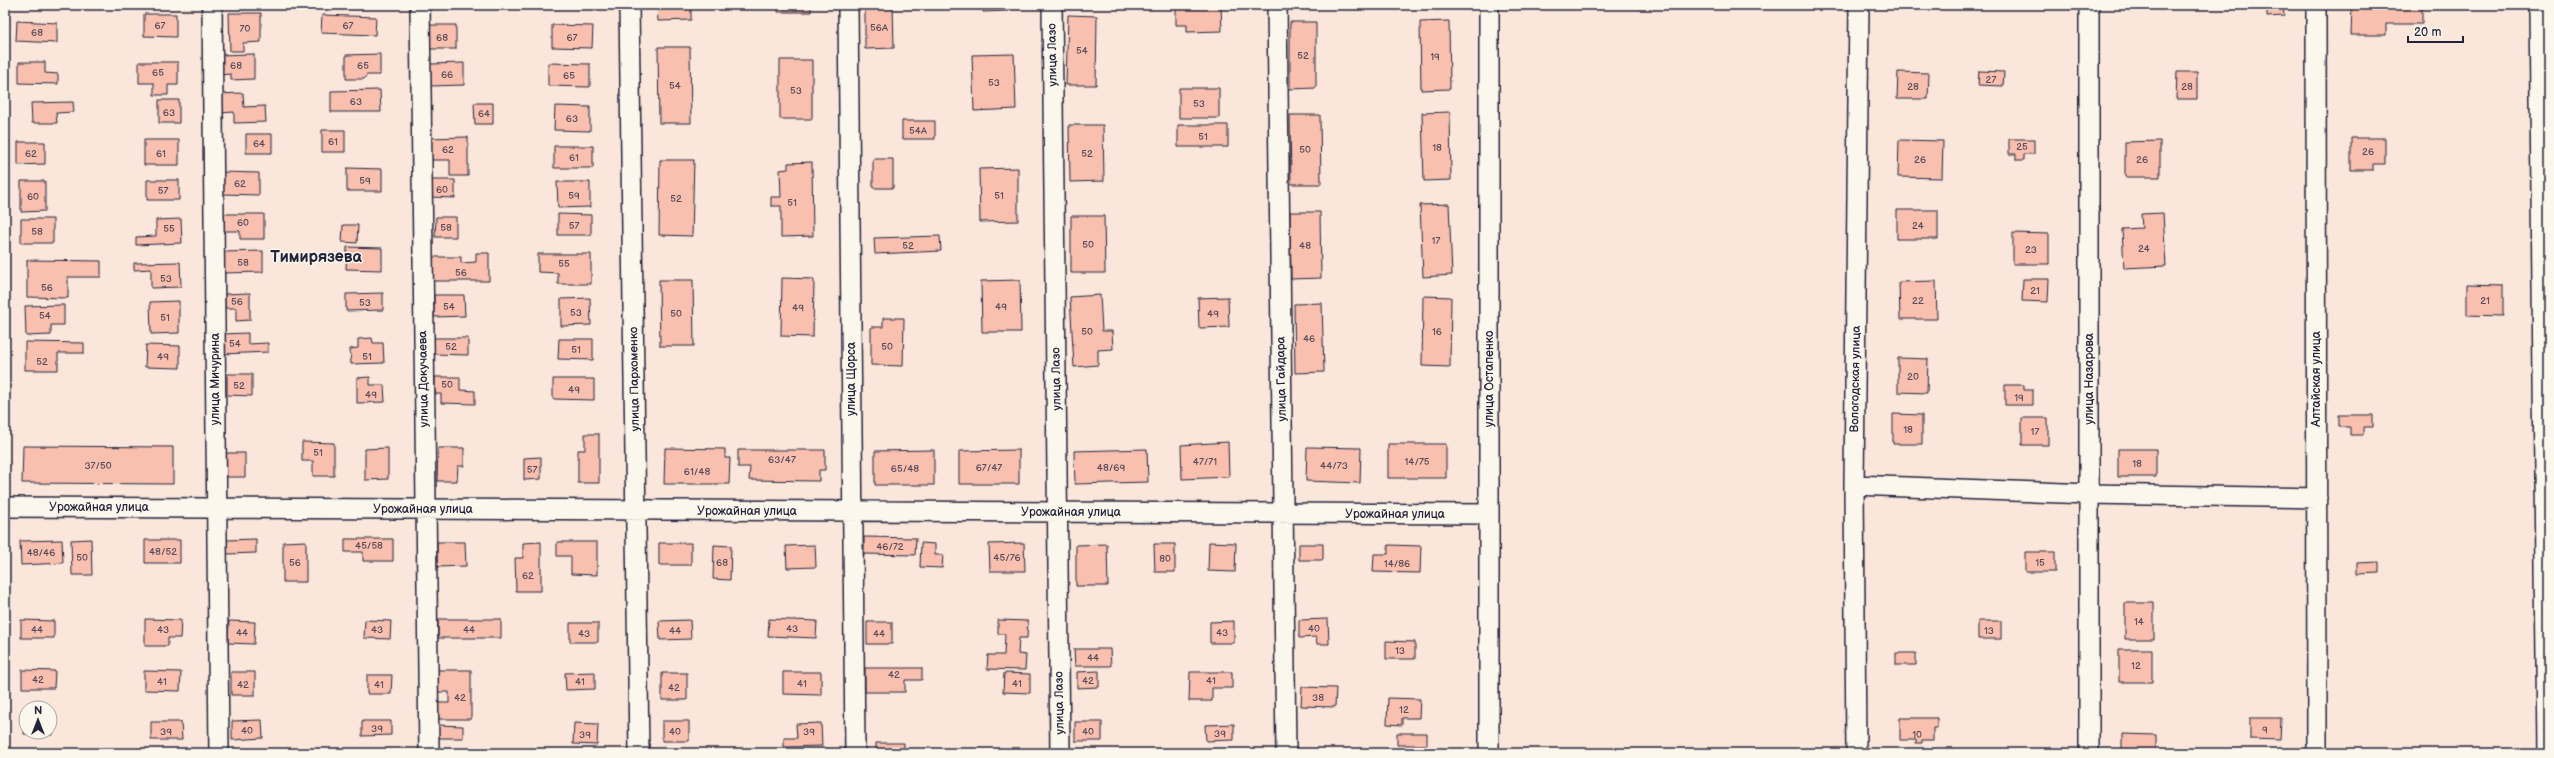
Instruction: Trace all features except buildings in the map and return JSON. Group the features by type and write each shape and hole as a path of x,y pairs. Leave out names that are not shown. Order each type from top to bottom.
{"street":[{"name":"улица Мичурина","path":"212,5 219,753"},
{"name":"улица Докучаева","path":"420,5 429,753"},
{"name":"улица Пархоменко","path":"629,5 640,753"},
{"name":"улица Щорса","path":"848,5 855,753"},
{"name":"улица Лазо","path":"1052,5 1060,753"},
{"name":"улица Гайдара","path":"1277,5 1286,753"},
{"name":"улица Остапенко","path":"1489,5 1489,753"},
{"name":"Вологодская улица","path":"1856,753 1854,485 1859,5"},
{"name":"улица Назарова","path":"2089,5 2089,753"},
{"name":"Алтайская улица","path":"2316,5 2317,753"},
{"path":"2538,5 2547,753"},
{"path":"1854,485 2089,494 2317,498"},
{"name":"Урожайная улица","path":"5,507 1489,514"}],"district":[{"name":"Тимирязева","path":"316,256"}]}
